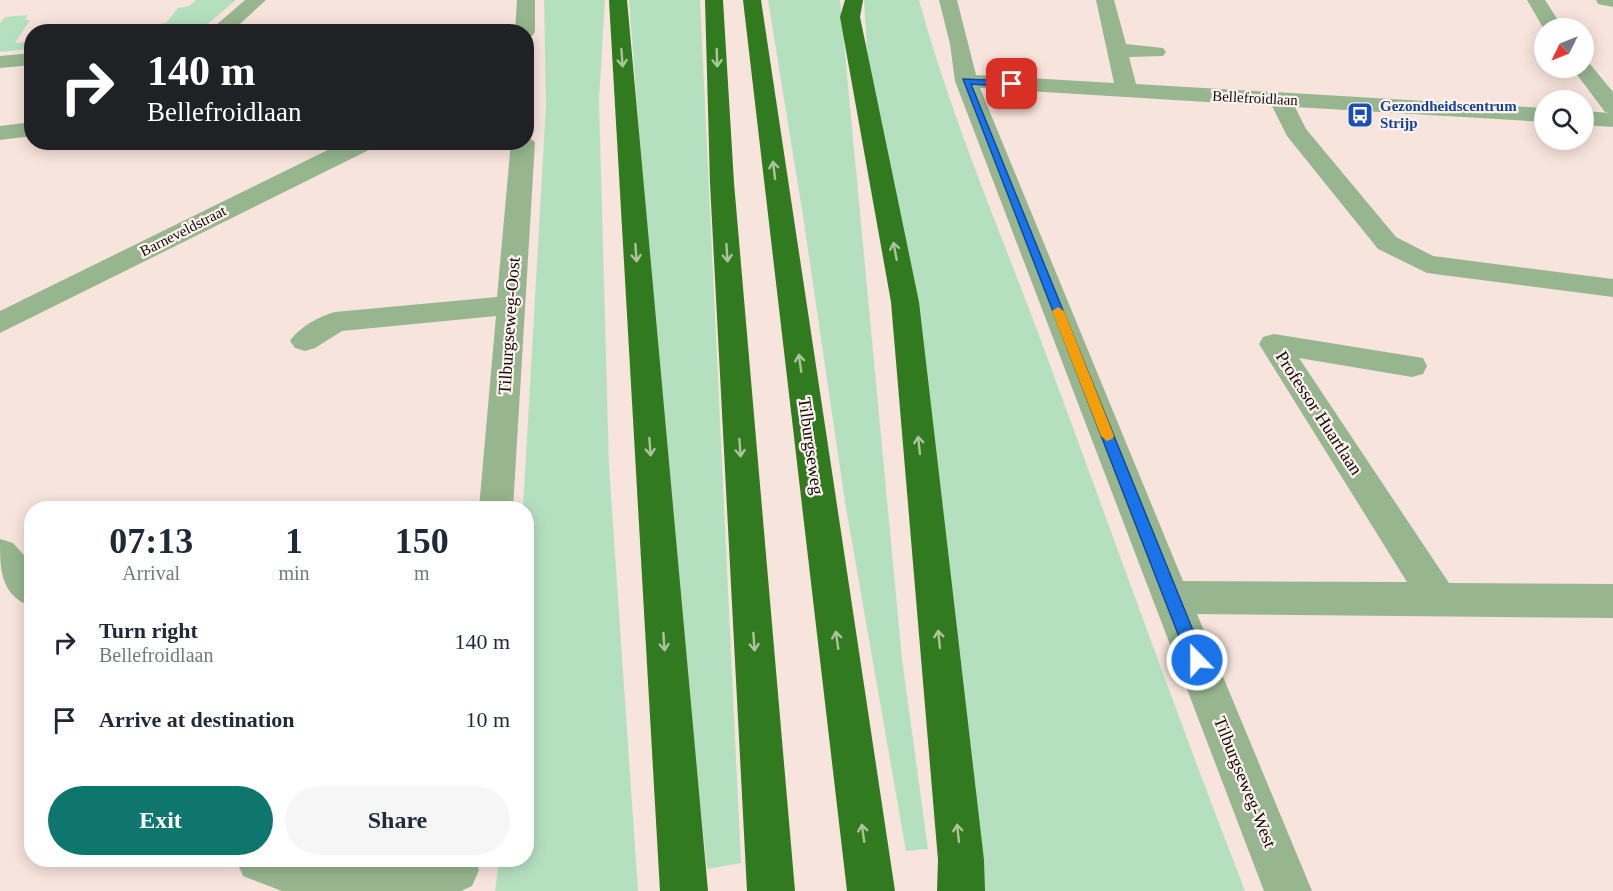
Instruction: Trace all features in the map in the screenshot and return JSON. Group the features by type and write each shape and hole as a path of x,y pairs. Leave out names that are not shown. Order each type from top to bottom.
{"highway":[{"path":"618,0 684,891"},
{"path":"714,0 723,195 771,891"},
{"name":"Tilburgseweg","path":"752,0 871,891"},
{"path":"854,0 850,16 905,302 961,860 961,891"}],"street":[{"path":"228,24 257,0"},
{"path":"525,24 526,0"},
{"name":"Tilburgseweg-West","path":"948,0 960,45 966,81 1288,891"},
{"path":"1105,0 1127,91"},
{"path":"1536,0 1547,18"},
{"path":"1605,0 1613,1"},
{"path":"1117,50 1156,52"},
{"path":"0,62 24,60"},
{"path":"1590,78 1613,108"},
{"name":"Bellefroidlaan","path":"966,81 1534,115"},
{"path":"1281,100 1295,131 1387,243 1427,264 1613,288"},
{"path":"1594,119 1613,120"},
{"path":"0,133 24,130"},
{"name":"Barneveldstraat","path":"0,324 295,175 350,150"},
{"name":"Tilburgseweg-Oost","path":"497,501 521,150"},
{"path":"305,342 335,322 511,305"},
{"name":"Professor Huartlaan","path":"1412,366 1274,345 1439,600"},
{"path":"0,554 24,582"},
{"path":"1172,597 1613,601"},
{"path":"286,867 331,874 455,873"}],"green space":[{"path":"196,0 236,0 208,24 159,24 166,23 178,8 189,6"},
{"path":"544,0 605,0 599,100 609,466 638,891 495,891 498,867 534,867 534,501 523,501 546,105"},
{"path":"629,0 700,0 741,863 707,869 664,460"},
{"path":"768,0 840,0 902,659 928,849 906,851 845,502 803,216"},
{"path":"864,0 919,0 962,134 1245,891 981,891 867,48"},
{"path":"28,15 25,20 30,20 27,24 24,24 24,29 15,43 24,42 24,50 0,52 0,23 5,17"}],"slow traffic":[{"path":"1058,311 1107,436"}],"place":[{"name":"Gezondheidscentrum Strijp","path":"1360,115"}],"route":[{"path":"1012,84 966,81 1197,660"}]}
